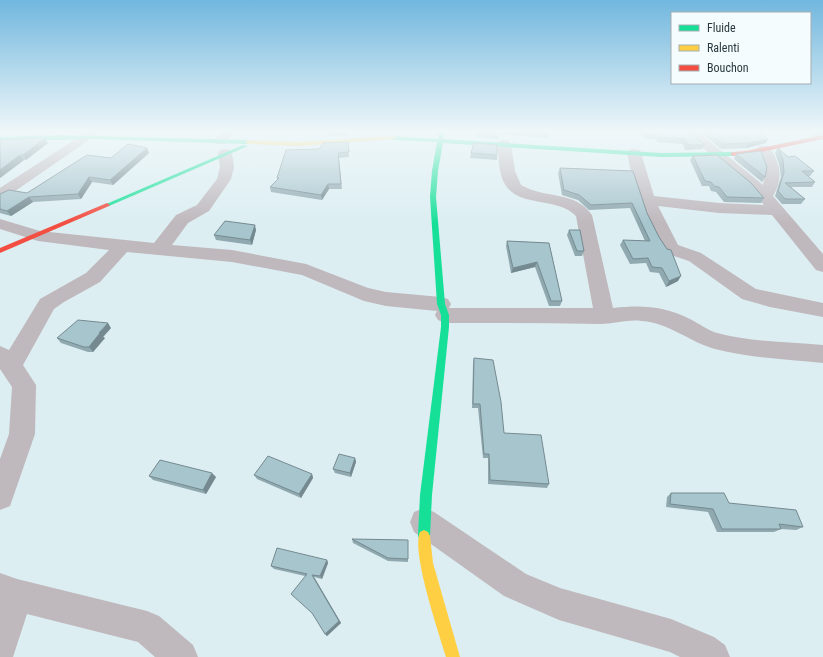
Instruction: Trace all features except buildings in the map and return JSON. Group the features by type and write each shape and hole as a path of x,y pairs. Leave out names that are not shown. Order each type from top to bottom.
{"street":[{"path":"0,195 51,162"},
{"path":"0,251 38,236 186,162"},
{"path":"160,248 182,219 203,208 224,179 227,167 227,162"},
{"path":"437,162 433,197 443,310 443,356 426,495 424,538 426,563 453,657"},
{"path":"507,162 510,181 516,190 523,194 562,200 581,211 584,215 605,316"},
{"path":"635,162 637,171 648,200 662,233 671,249 695,257 749,294 770,300 823,310"},
{"path":"727,162 753,183 823,266"},
{"path":"765,196 774,182 774,175 769,162"},
{"path":"648,200 719,208 777,210"},
{"path":"0,224 38,236 81,242 160,248 232,256 306,270 364,294 443,310 605,316 641,313 664,317 684,325 697,334 716,341 740,346 823,354"},
{"path":"0,496 22,434 24,385 6,360 47,304 55,297 88,281 124,246"},
{"path":"424,522 515,586 559,604 672,636 702,649 714,657"},
{"path":"0,647 8,592 147,628 181,657"}],"traffic: fast":[{"path":"107,205 208,162"},
{"path":"424,536 426,495 445,327 445,315 441,304 433,197 437,162"}],"traffic: slow":[{"path":"424,536 426,563 453,657"}],"traffic: jam":[{"path":"0,251 107,205"}]}
